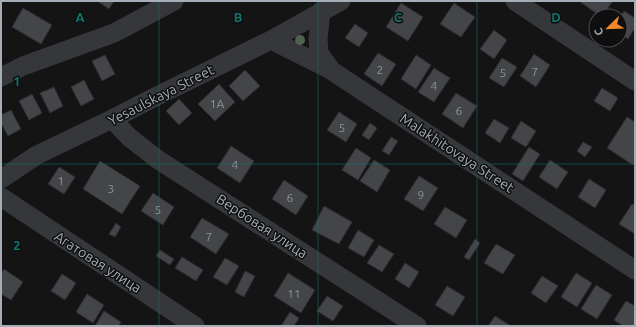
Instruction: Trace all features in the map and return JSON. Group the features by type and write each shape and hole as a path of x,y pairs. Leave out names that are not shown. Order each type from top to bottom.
{"street":[{"path":"1,77 23,66 114,32 174,1"},
{"name":"Yesaulskaya Street","path":"1,179 37,155 271,40 341,1"},
{"path":"515,1 635,81"},
{"name":"Malakhitovaya Street","path":"321,11 318,39 319,53 332,71 635,270"},
{"path":"271,40 332,71"},
{"name":"Вербовая улица","path":"112,119 129,138 157,159 417,326"},
{"name":"Агатовая улица","path":"1,197 195,326"}],"building":[{"path":"97,1 114,1 109,9"},
{"path":"579,1 613,1 608,8 589,8"},
{"path":"401,3 423,17 408,41 386,27"},
{"path":"454,3 475,17 461,37 440,24"},
{"path":"23,8 52,25 41,44 12,27"},
{"path":"628,14 635,18 635,28 628,39"},
{"path":"355,24 368,33 359,47 345,38"},
{"path":"494,30 507,40 494,59 480,49"},
{"path":"378,53 396,64 382,86 364,74"},
{"path":"534,54 550,65 536,87 520,76"},
{"path":"105,55 115,74 102,81 92,61"},
{"path":"416,55 431,65 416,89 401,79"},
{"path":"502,58 517,67 504,87 489,78"},
{"path":"434,68 450,78 434,102 418,92"},
{"path":"245,70 260,86 243,101 229,86"},
{"path":"84,80 94,99 81,106 71,87"},
{"path":"219,84 235,102 215,121 198,104"},
{"path":"54,87 63,106 50,113 40,93"},
{"path":"602,88 618,98 610,111 594,101"},
{"path":"456,93 477,106 463,128 442,114"},
{"path":"32,94 42,113 29,120 19,101"},
{"path":"179,99 192,113 179,125 166,111"},
{"path":"11,110 21,129 8,136 1,123 1,115"},
{"path":"339,112 357,124 346,142 327,130"},
{"path":"627,117 635,122 635,161 633,165 607,148"},
{"path":"494,119 509,128 500,143 485,133"},
{"path":"521,121 536,131 526,147 511,138"},
{"path":"370,123 377,128 369,140 362,135"},
{"path":"391,137 398,141 389,155 382,151"},
{"path":"583,142 592,147 585,157 577,151"},
{"path":"231,146 254,161 240,183 217,168"},
{"path":"529,147 540,154 523,181 512,174"},
{"path":"356,148 371,158 358,180 342,170"},
{"path":"374,160 390,170 377,192 360,181"},
{"path":"550,160 568,172 557,189 539,177"},
{"path":"100,161 140,186 122,214 83,189"},
{"path":"59,167 75,177 64,194 48,184"},
{"path":"419,176 438,188 423,211 404,199"},
{"path":"589,179 606,190 595,208 578,197"},
{"path":"284,180 308,196 296,215 272,199"},
{"path":"153,193 174,207 163,225 141,211"},
{"path":"632,204 635,205 635,234 619,224"},
{"path":"324,206 352,222 339,244 312,230"},
{"path":"445,207 467,220 456,238 434,224"},
{"path":"202,218 229,234 216,254 190,237"},
{"path":"116,223 121,227 115,237 109,234"},
{"path":"358,230 374,240 364,257 348,248"},
{"path":"475,239 480,243 469,260 464,257"},
{"path":"496,244 515,255 503,274 484,263"},
{"path":"379,245 394,254 382,272 367,263"},
{"path":"160,250 174,259 170,265 156,256"},
{"path":"182,257 203,270 196,281 175,268"},
{"path":"225,258 239,266 227,285 213,277"},
{"path":"405,263 419,272 409,288 395,279"},
{"path":"4,269 23,282 11,300 1,294 1,273"},
{"path":"245,271 255,276 244,297 235,292"},
{"path":"288,273 315,290 301,313 274,296"},
{"path":"576,273 592,283 577,307 561,297"},
{"path":"62,274 76,283 65,300 51,291"},
{"path":"542,276 558,286 546,303 531,293"},
{"path":"596,285 612,295 597,319 581,309"},
{"path":"447,286 465,297 453,316 435,305"},
{"path":"87,294 104,305 93,323 76,312"},
{"path":"327,296 343,306 333,321 317,311"},
{"path":"626,301 635,306 635,326 623,326 614,320"},
{"path":"104,311 121,322 119,326 95,326"},
{"path":"290,312 299,318 294,326 281,326"},
{"path":"495,316 511,326 488,326"}]}
